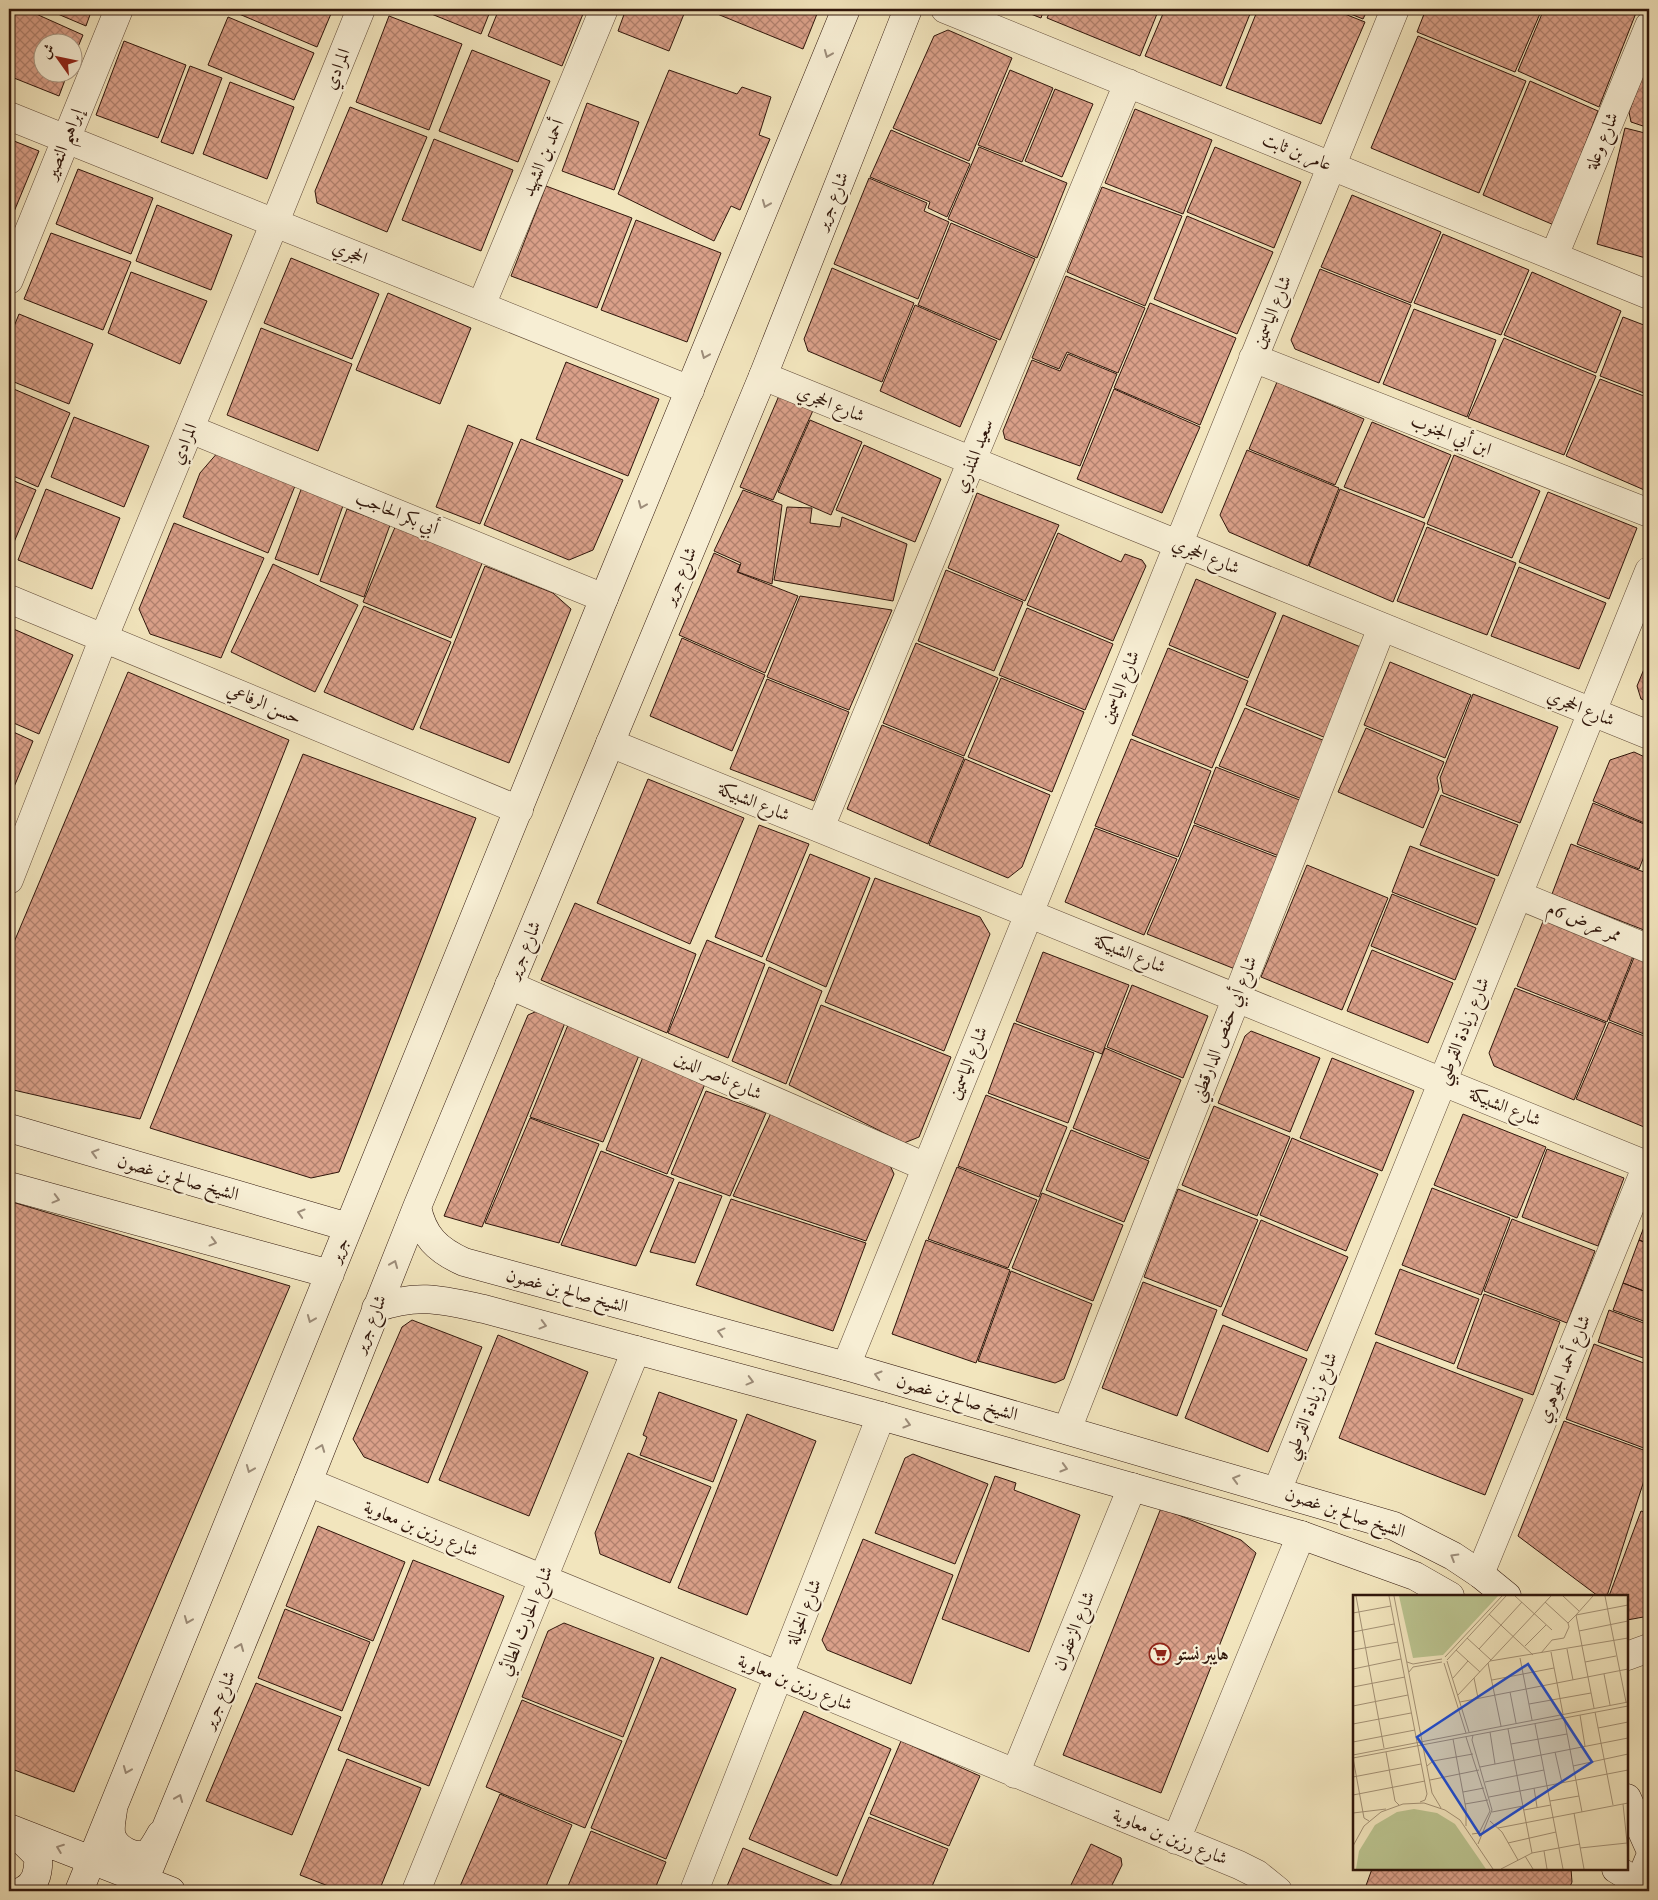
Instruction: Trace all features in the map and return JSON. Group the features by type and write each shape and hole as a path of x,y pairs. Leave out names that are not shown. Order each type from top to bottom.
{"street":[{"name":"إبراهيم النصير","path":"9,280 119,9"},
{"name":"المرادي","path":"11,868 361,9"},
{"name":"أحمد بن الشهيد","path":"481,306 604,9"},
{"path":"348,1227 846,9"},
{"name":"شارع جرير","path":"142,1886 308,1482 417,1207 763,376 908,9"},
{"name":"عامر بن ثابت","path":"945,9 1649,295"},
{"name":"شارع الياسمين","path":"846,1366 1395,9"},
{"name":"شارع وعلة","path":"1554,256 1649,26"},
{"name":"سعيد المنذري","path":"820,828 1128,83"},
{"name":"الحجري","path":"9,116 690,390"},
{"name":"ابن أبي الجنوب","path":"1253,358 1649,513"},
{"name":"شارع الحجري","path":"763,376 1649,735"},
{"name":"أبي بكر الحاجب","path":"190,428 604,598"},
{"name":"شارع زيادة القرطبي","path":"1277,1491 1649,571"},
{"name":"حسن الرفاعي","path":"9,599 519,810"},
{"name":"شارع أبي حفص الدارقطني","path":"1067,1430 1382,627"},
{"name":"شارع الشبيكة","path":"610,743 1648,1165"},
{"name":"ممر عرض 6م","path":"1518,895 1649,949"},
{"name":"شارع ناصر الدين","path":"509,985 926,1167"},
{"name":"الشيخ صالح بن غصون","path":"9,1128 348,1227"},
{"name":"شارع أحمد الجوهري","path":"1480,1574 1648,1165"},
{"path":"9,1186 330,1274 78,1891"},
{"name":"الشيخ صالح بن غصون","path":"417,1207 420,1222 427,1235 437,1247 450,1256 473,1265 846,1366 1394,1526 1453,1556 1480,1574 1506,1595"},
{"name":"جرير","path":"330,1274 348,1227"},
{"path":"462,1304 481,1298 486,1288 473,1265"},
{"path":"512,1317 498,1300 501,1289 524,1279"},
{"name":"الشيخ صالح بن غصون","path":"376,1308 412,1298 431,1298 462,1304 636,1350 881,1416 1301,1535 1415,1576 1448,1595"},
{"name":"شارع الحارث الطائي","path":"416,1891 636,1350"},
{"name":"شارع الخيالة","path":"694,1891 881,1416"},
{"name":"شارع رزين بن معاوية","path":"308,1482 1257,1874 1278,1891"},
{"name":"شارع الزعفران","path":"1015,1774 1132,1487"},
{"path":"1176,1840 1301,1535"},
{"path":"1628,1656 1649,1648"},
{"path":"1628,1800 1649,1847"},
{"path":"114,1801 111,1827 112,1836 115,1843 130,1854 138,1856 149,1852 169,1822"},
{"path":"10,1829 91,1860 142,1886 171,1891"},
{"path":"10,1829 38,1856 38,1875 27,1889 22,1891"},
{"path":"1618,1870 1634,1880 1640,1881 1649,1858"},
{"path":"1616,1870 1626,1891"}],"building":[{"path":"9,9 25,9 76,32 32,32 32,82 64,82 59,96 9,76"},
{"path":"46,9 92,9 86,26"},
{"path":"233,9 333,9 317,47 232,11"},
{"path":"419,9 491,9 481,34"},
{"path":"499,9 585,9 562,66 488,36"},
{"path":"626,9 686,9 669,51 618,31"},
{"path":"705,9 819,9 803,49"},
{"path":"1018,9 1044,9 1041,18"},
{"path":"1051,9 1159,9 1140,56 1047,18"},
{"path":"1165,9 1252,9 1221,86 1145,56"},
{"path":"1258,9 1332,9 1365,22 1321,124 1226,88"},
{"path":"1338,9 1368,9 1363,19"},
{"path":"1426,9 1542,9 1515,72 1417,32"},
{"path":"1544,9 1625,9 1636,13 1599,107 1518,71"},
{"path":"389,16 462,44 429,130 356,102"},
{"path":"228,17 314,53 294,100 208,65"},
{"path":"948,30 1012,58 969,161 893,128 934,36"},
{"path":"1418,36 1526,81 1479,193 1371,148"},
{"path":"124,41 186,65 158,138 96,115"},
{"path":"472,50 550,81 518,162 439,131"},
{"path":"1649,59 1649,128 1631,122 1629,112"},
{"path":"190,66 222,78 193,154 161,142"},
{"path":"669,70 737,94 742,87 771,97 759,135 770,139 740,210 731,206 714,241 618,194"},
{"path":"1010,70 1053,88 1022,162 978,145"},
{"path":"1530,81 1598,111 1554,225 1483,195"},
{"path":"230,82 294,107 267,179 203,154"},
{"path":"1055,89 1093,104 1062,177 1025,161"},
{"path":"587,103 639,122 614,190 562,171"},
{"path":"350,107 427,137 387,232 317,203 315,191"},
{"path":"1135,109 1212,140 1183,214 1105,183"},
{"path":"1625,128 1649,134 1649,259 1597,244"},
{"path":"891,130 970,164 947,217 928,208 930,202 870,177"},
{"path":"9,139 39,151 11,219 9,218"},
{"path":"434,139 513,170 481,251 402,220"},
{"path":"979,147 1067,183 1037,258 948,219"},
{"path":"1215,147 1301,182 1274,248 1187,212"},
{"path":"78,169 153,198 131,254 56,224"},
{"path":"869,178 927,203 924,211 949,222 918,299 834,264"},
{"path":"546,186 632,218 597,308 511,276"},
{"path":"1102,187 1182,216 1145,306 1067,272"},
{"path":"1352,195 1441,232 1411,303 1321,267"},
{"path":"157,205 232,235 211,290 136,261"},
{"path":"1187,216 1273,252 1237,334 1154,299"},
{"path":"636,220 721,253 687,342 601,310"},
{"path":"951,223 1035,259 1000,340 918,305"},
{"path":"51,233 131,262 103,330 24,299"},
{"path":"1443,234 1529,270 1501,335 1414,303"},
{"path":"291,258 379,294 352,359 264,323"},
{"path":"832,268 914,303 882,382 808,351 804,339"},
{"path":"1320,269 1411,305 1379,383 1295,349 1291,340"},
{"path":"131,272 207,301 180,364 108,333"},
{"path":"1532,272 1621,311 1596,373 1504,335"},
{"path":"1066,276 1145,308 1118,373 1067,352 1059,369 1032,358"},
{"path":"388,293 471,328 440,404 356,370"},
{"path":"1150,303 1236,338 1200,425 1114,388"},
{"path":"915,305 997,341 960,427 880,391"},
{"path":"1414,309 1496,340 1467,417 1383,384"},
{"path":"19,314 93,344 69,404 9,380 9,339"},
{"path":"1623,317 1649,327 1649,395 1600,376"},
{"path":"261,328 352,364 318,451 227,415"},
{"path":"1504,338 1596,376 1564,455 1468,418"},
{"path":"1068,354 1117,374 1080,466 1005,439 1003,431 1032,360 1060,371"},
{"path":"566,362 659,399 628,476 536,439"},
{"path":"1600,379 1649,398 1649,492 1566,456"},
{"path":"1277,382 1364,419 1335,485 1249,449"},
{"path":"9,387 70,413 38,487 9,474"},
{"path":"1114,389 1200,427 1162,513 1077,479"},
{"path":"781,391 815,406 773,500 740,487"},
{"path":"74,417 149,446 124,507 51,477"},
{"path":"810,420 862,442 831,515 778,492"},
{"path":"1372,422 1451,455 1424,518 1344,487"},
{"path":"468,425 513,443 480,524 436,507"},
{"path":"521,439 623,480 593,550 569,560 484,525"},
{"path":"864,445 941,479 915,542 836,510"},
{"path":"1247,450 1339,488 1308,566 1229,532 1220,515"},
{"path":"219,451 297,481 268,553 183,517 200,473"},
{"path":"1454,455 1540,491 1512,558 1427,524"},
{"path":"9,479 36,490 9,554"},
{"path":"302,487 344,503 318,575 275,559"},
{"path":"46,489 120,518 92,589 18,560"},
{"path":"1340,489 1425,523 1393,602 1309,566"},
{"path":"743,490 782,505 772,584 738,572 741,563 714,551"},
{"path":"1548,492 1637,528 1609,599 1519,562"},
{"path":"977,493 1059,525 1025,601 948,568"},
{"path":"787,507 812,508 810,523 840,527 842,517 907,544 893,601 774,580"},
{"path":"347,509 390,525 364,597 320,581"},
{"path":"174,523 264,558 221,658 150,634 139,609"},
{"path":"396,525 483,561 451,638 363,602"},
{"path":"1427,527 1516,563 1487,635 1397,601"},
{"path":"1058,533 1121,562 1125,554 1142,560 1146,566 1113,641 1027,605"},
{"path":"714,553 740,565 737,572 798,596 765,673 679,635"},
{"path":"273,564 358,605 315,692 231,652"},
{"path":"485,566 553,593 571,609 509,763 420,728"},
{"path":"1519,567 1606,603 1579,669 1491,636"},
{"path":"946,570 1023,602 994,671 918,641"},
{"path":"1196,579 1276,613 1248,678 1169,645"},
{"path":"800,596 892,610 849,710 767,677"},
{"path":"364,606 451,642 413,730 324,692"},
{"path":"1027,608 1113,644 1085,710 999,675"},
{"path":"1283,615 1363,648 1326,738 1246,705"},
{"path":"9,627 73,655 39,734 9,721"},
{"path":"682,638 765,675 732,751 650,716"},
{"path":"916,643 998,678 964,756 883,723"},
{"path":"1168,648 1248,681 1212,768 1132,735"},
{"path":"1649,657 1649,702 1641,699 1637,686"},
{"path":"1390,662 1471,695 1445,758 1364,725"},
{"path":"128,672 289,740 140,1119 9,1089 9,954"},
{"path":"1001,678 1084,712 1052,792 968,757"},
{"path":"767,679 849,712 814,801 730,769"},
{"path":"1473,694 1558,727 1520,823 1443,793 1440,778"},
{"path":"1245,708 1325,741 1302,799 1219,766"},
{"path":"882,725 964,758 928,844 847,809"},
{"path":"1366,728 1444,762 1437,778 1439,789 1423,828 1338,792"},
{"path":"9,730 33,741 9,799"},
{"path":"1131,739 1211,771 1178,857 1095,826"},
{"path":"1634,752 1649,759 1649,825 1593,801 1610,760"},
{"path":"303,754 476,818 339,1172 311,1178 150,1128"},
{"path":"965,759 1050,795 1022,867 1008,878 929,845"},
{"path":"1216,767 1302,801 1279,856 1194,823"},
{"path":"648,779 744,818 690,944 597,903"},
{"path":"1441,795 1518,825 1498,876 1420,845"},
{"path":"1593,803 1649,826 1649,844 1639,869 1577,844"},
{"path":"759,825 809,844 762,957 715,937"},
{"path":"1194,825 1279,858 1235,969 1147,934"},
{"path":"1095,828 1177,859 1144,935 1065,902"},
{"path":"1571,844 1649,874 1649,932 1552,894"},
{"path":"1410,846 1495,879 1477,925 1392,892"},
{"path":"810,854 870,878 826,987 766,960"},
{"path":"1307,865 1388,898 1342,1010 1261,977"},
{"path":"875,878 980,917 990,934 944,1051 825,1002"},
{"path":"1392,894 1476,928 1455,980 1371,946"},
{"path":"575,903 696,954 667,1033 541,980"},
{"path":"1544,919 1634,954 1607,1022 1517,986"},
{"path":"707,940 765,964 728,1058 668,1033"},
{"path":"1372,950 1453,983 1428,1043 1347,1011"},
{"path":"1043,952 1129,985 1102,1054 1016,1021"},
{"path":"1635,955 1649,961 1649,1036 1609,1020"},
{"path":"769,967 822,991 786,1084 732,1061"},
{"path":"1132,985 1208,1016 1183,1078 1107,1047"},
{"path":"1515,988 1606,1023 1574,1100 1494,1066 1489,1053"},
{"path":"821,1005 951,1057 919,1137 904,1143 789,1085"},
{"path":"544,1008 567,1018 482,1227 444,1216 528,1015"},
{"path":"1609,1022 1649,1038 1649,1129 1576,1099"},
{"path":"1014,1023 1094,1053 1068,1123 988,1093"},
{"path":"568,1025 640,1053 603,1142 530,1117"},
{"path":"1251,1031 1320,1058 1290,1132 1218,1103 1245,1036"},
{"path":"1105,1048 1181,1080 1149,1159 1073,1128"},
{"path":"643,1057 705,1084 667,1174 606,1150"},
{"path":"1332,1058 1414,1091 1382,1171 1300,1138"},
{"path":"706,1091 766,1113 730,1196 671,1174"},
{"path":"986,1095 1067,1127 1039,1197 958,1166"},
{"path":"1214,1106 1290,1137 1257,1216 1182,1185"},
{"path":"771,1113 886,1157 894,1174 866,1241 733,1196"},
{"path":"1463,1114 1546,1147 1517,1218 1434,1185"},
{"path":"530,1118 599,1144 559,1243 485,1223"},
{"path":"1071,1130 1149,1161 1124,1222 1046,1190"},
{"path":"1292,1138 1378,1174 1346,1251 1260,1215"},
{"path":"1547,1149 1624,1178 1598,1246 1522,1217"},
{"path":"601,1151 674,1179 636,1266 561,1245"},
{"path":"957,1167 1037,1200 1008,1268 928,1239"},
{"path":"679,1182 722,1196 695,1263 650,1252"},
{"path":"1432,1188 1510,1218 1481,1295 1402,1265"},
{"path":"1178,1189 1258,1220 1221,1307 1144,1277"},
{"path":"1042,1193 1123,1225 1093,1301 1012,1268"},
{"path":"731,1199 866,1243 833,1331 696,1285"},
{"path":"9,1201 290,1286 74,1792 9,1768"},
{"path":"1649,1214 1649,1244 1639,1240"},
{"path":"1512,1219 1595,1251 1567,1323 1484,1291"},
{"path":"1261,1220 1348,1257 1307,1351 1222,1315"},
{"path":"926,1240 1010,1270 976,1363 892,1334"},
{"path":"1639,1240 1649,1244 1649,1293 1623,1283"},
{"path":"1400,1269 1479,1299 1454,1364 1375,1334"},
{"path":"1011,1271 1092,1304 1064,1379 1055,1383 978,1361"},
{"path":"1143,1282 1217,1310 1177,1416 1102,1388"},
{"path":"1623,1283 1649,1293 1649,1323 1613,1310"},
{"path":"1484,1294 1560,1322 1533,1395 1457,1368"},
{"path":"1609,1310 1649,1325 1649,1360 1598,1342"},
{"path":"412,1320 482,1347 428,1483 364,1457 353,1439 402,1327"},
{"path":"1223,1325 1307,1359 1268,1452 1185,1418"},
{"path":"498,1335 588,1372 529,1516 439,1480"},
{"path":"1376,1342 1523,1399 1485,1495 1339,1438"},
{"path":"1594,1344 1649,1365 1649,1450 1566,1419"},
{"path":"659,1392 737,1420 713,1482 640,1455 647,1437 643,1435"},
{"path":"747,1414 816,1441 747,1615 678,1588"},
{"path":"1564,1421 1649,1452 1649,1465 1607,1595 1597,1595 1518,1536"},
{"path":"628,1453 711,1487 670,1583 600,1554 595,1533"},
{"path":"913,1454 988,1484 955,1564 875,1533 905,1458"},
{"path":"995,1476 1016,1483 1014,1490 1080,1515 1029,1652 942,1619"},
{"name":"هايبر نستو","path":"1161,1508 1241,1540 1256,1553 1161,1793 1063,1755"},
{"path":"1641,1511 1649,1514 1649,1616 1628,1620 1628,1595 1609,1595"},
{"path":"318,1526 405,1562 373,1641 286,1606"},
{"path":"863,1539 953,1575 911,1684 827,1650 822,1640"},
{"path":"413,1560 504,1596 429,1786 338,1750"},
{"path":"285,1609 370,1642 342,1711 258,1678"},
{"path":"564,1623 654,1658 623,1737 522,1697 548,1631"},
{"path":"661,1657 736,1689 666,1859 591,1828"},
{"path":"256,1683 341,1717 292,1835 206,1801"},
{"path":"522,1700 622,1741 585,1828 486,1787"},
{"path":"804,1711 891,1749 837,1876 749,1839"},
{"path":"901,1741 980,1776 949,1846 870,1814"},
{"path":"347,1759 421,1788 379,1891 341,1891 300,1875"},
{"path":"500,1794 572,1825 544,1891 458,1891"},
{"path":"869,1817 948,1849 930,1891 838,1891"},
{"path":"591,1831 666,1862 654,1891 566,1891"},
{"path":"1091,1844 1121,1858 1122,1865 1109,1891 1068,1891"},
{"path":"743,1848 834,1886 832,1891 725,1891"},
{"path":"1372,1870 1571,1870 1572,1882 1568,1891 1364,1891"}],"place":[{"name":"هايبر نستو","path":"1160,1654"}]}
